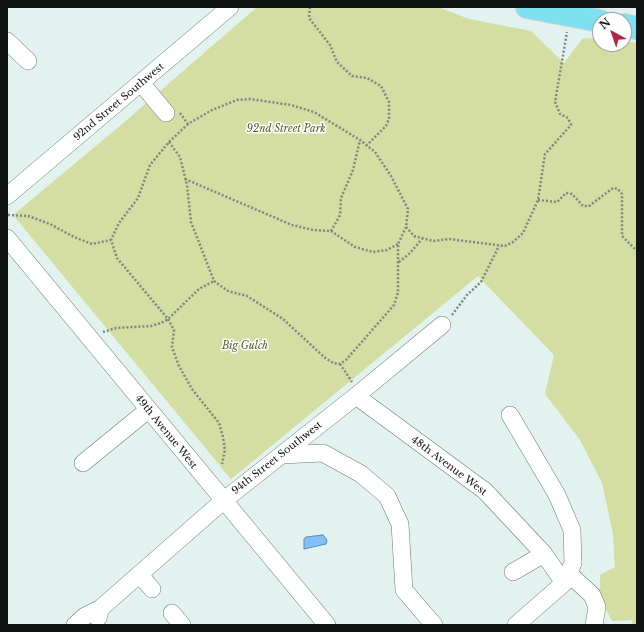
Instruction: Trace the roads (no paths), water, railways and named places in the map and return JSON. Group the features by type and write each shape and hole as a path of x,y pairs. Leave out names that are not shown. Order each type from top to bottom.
{"main road":[{"path":"527,7 592,19"}],"street":[{"name":"92nd Street Southwest","path":"7,196 230,7"},
{"path":"7,42 28,61"},
{"path":"141,83 173,112"},
{"name":"49th Avenue West","path":"7,238 327,625"},
{"name":"94th Street Southwest","path":"75,625 85,616 100,613 116,595 223,501 282,456 442,325"},
{"name":"48th Avenue West","path":"356,396 485,491 566,578"},
{"path":"83,463 148,410"},
{"path":"510,415 556,495 572,530 573,563 566,578 516,625"},
{"path":"282,456 323,453 361,474 387,496 400,524 404,590 434,625"},
{"path":"513,572 544,554"},
{"path":"140,575 152,589"},
{"path":"566,578 592,596 596,607 594,625"}],"water":[{"path":"323,535 327,540 326,544 304,549 304,539 306,537"}],"park label":[{"name":"92nd Street Park","path":"286,129"},
{"name":"Big Gulch","path":"245,346"}]}
